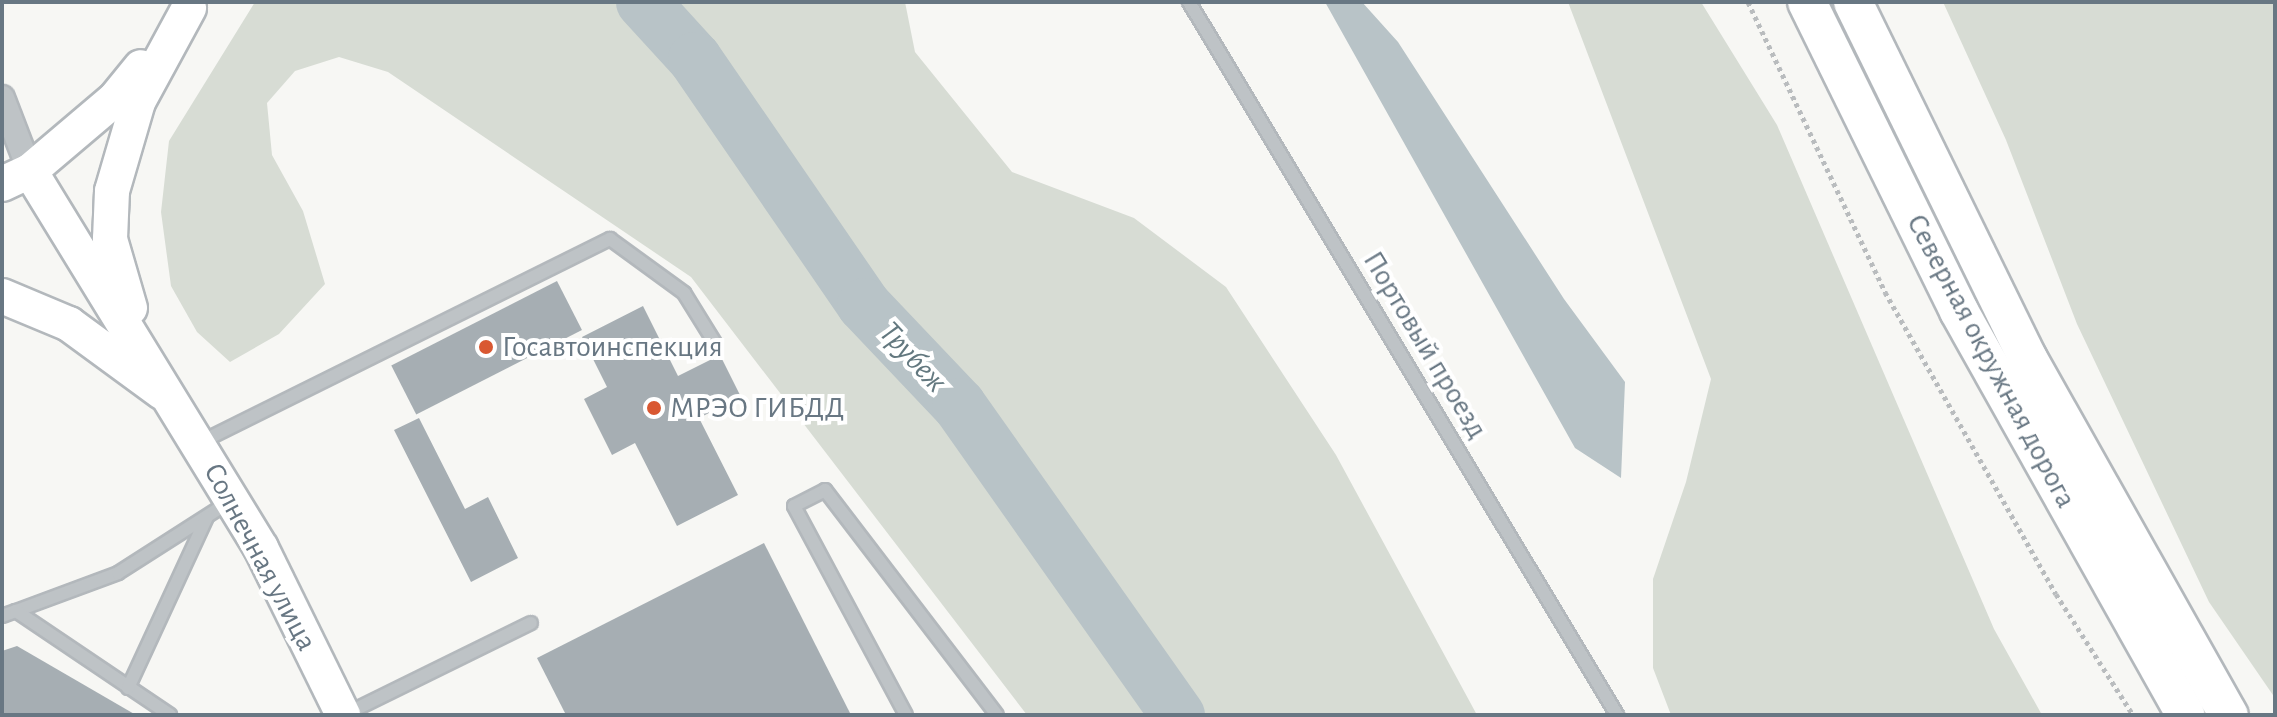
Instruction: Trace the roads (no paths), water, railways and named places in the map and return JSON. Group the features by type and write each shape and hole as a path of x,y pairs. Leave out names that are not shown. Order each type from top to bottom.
{"main road":[{"name":"Северная окружная дорога","path":"1807,2 1959,311 2186,715"},
{"path":"1853,2 2028,359 2229,715"},
{"path":"16,178 115,99 190,5"},
{"path":"140,346 110,239 112,191 138,102 190,5"},
{"name":"Солнечная улица","path":"16,178 140,346 175,401 199,443 220,508 343,715"},
{"name":"Солнечная улица","path":"2,296 69,324 175,401"}],"street":[{"path":"2,98 16,178"}],"lane":[{"name":"Портовый проезд","path":"1189,2 1617,715"},
{"path":"199,443 610,239 684,293 715,343"},
{"path":"906,715 794,506 825,490 997,715"},
{"path":"2,616 118,573 220,508"},
{"path":"128,688 220,508"},
{"path":"16,611 170,715"},
{"path":"343,715 531,623"}],"waterway":[{"name":"Трубеж","path":"643,2 695,59 864,305 959,405 1178,715"}],"place":[{"name":"Госавтоинспекция","path":"486,347"},
{"name":"МРЭО ГИБДД","path":"654,408"}]}
